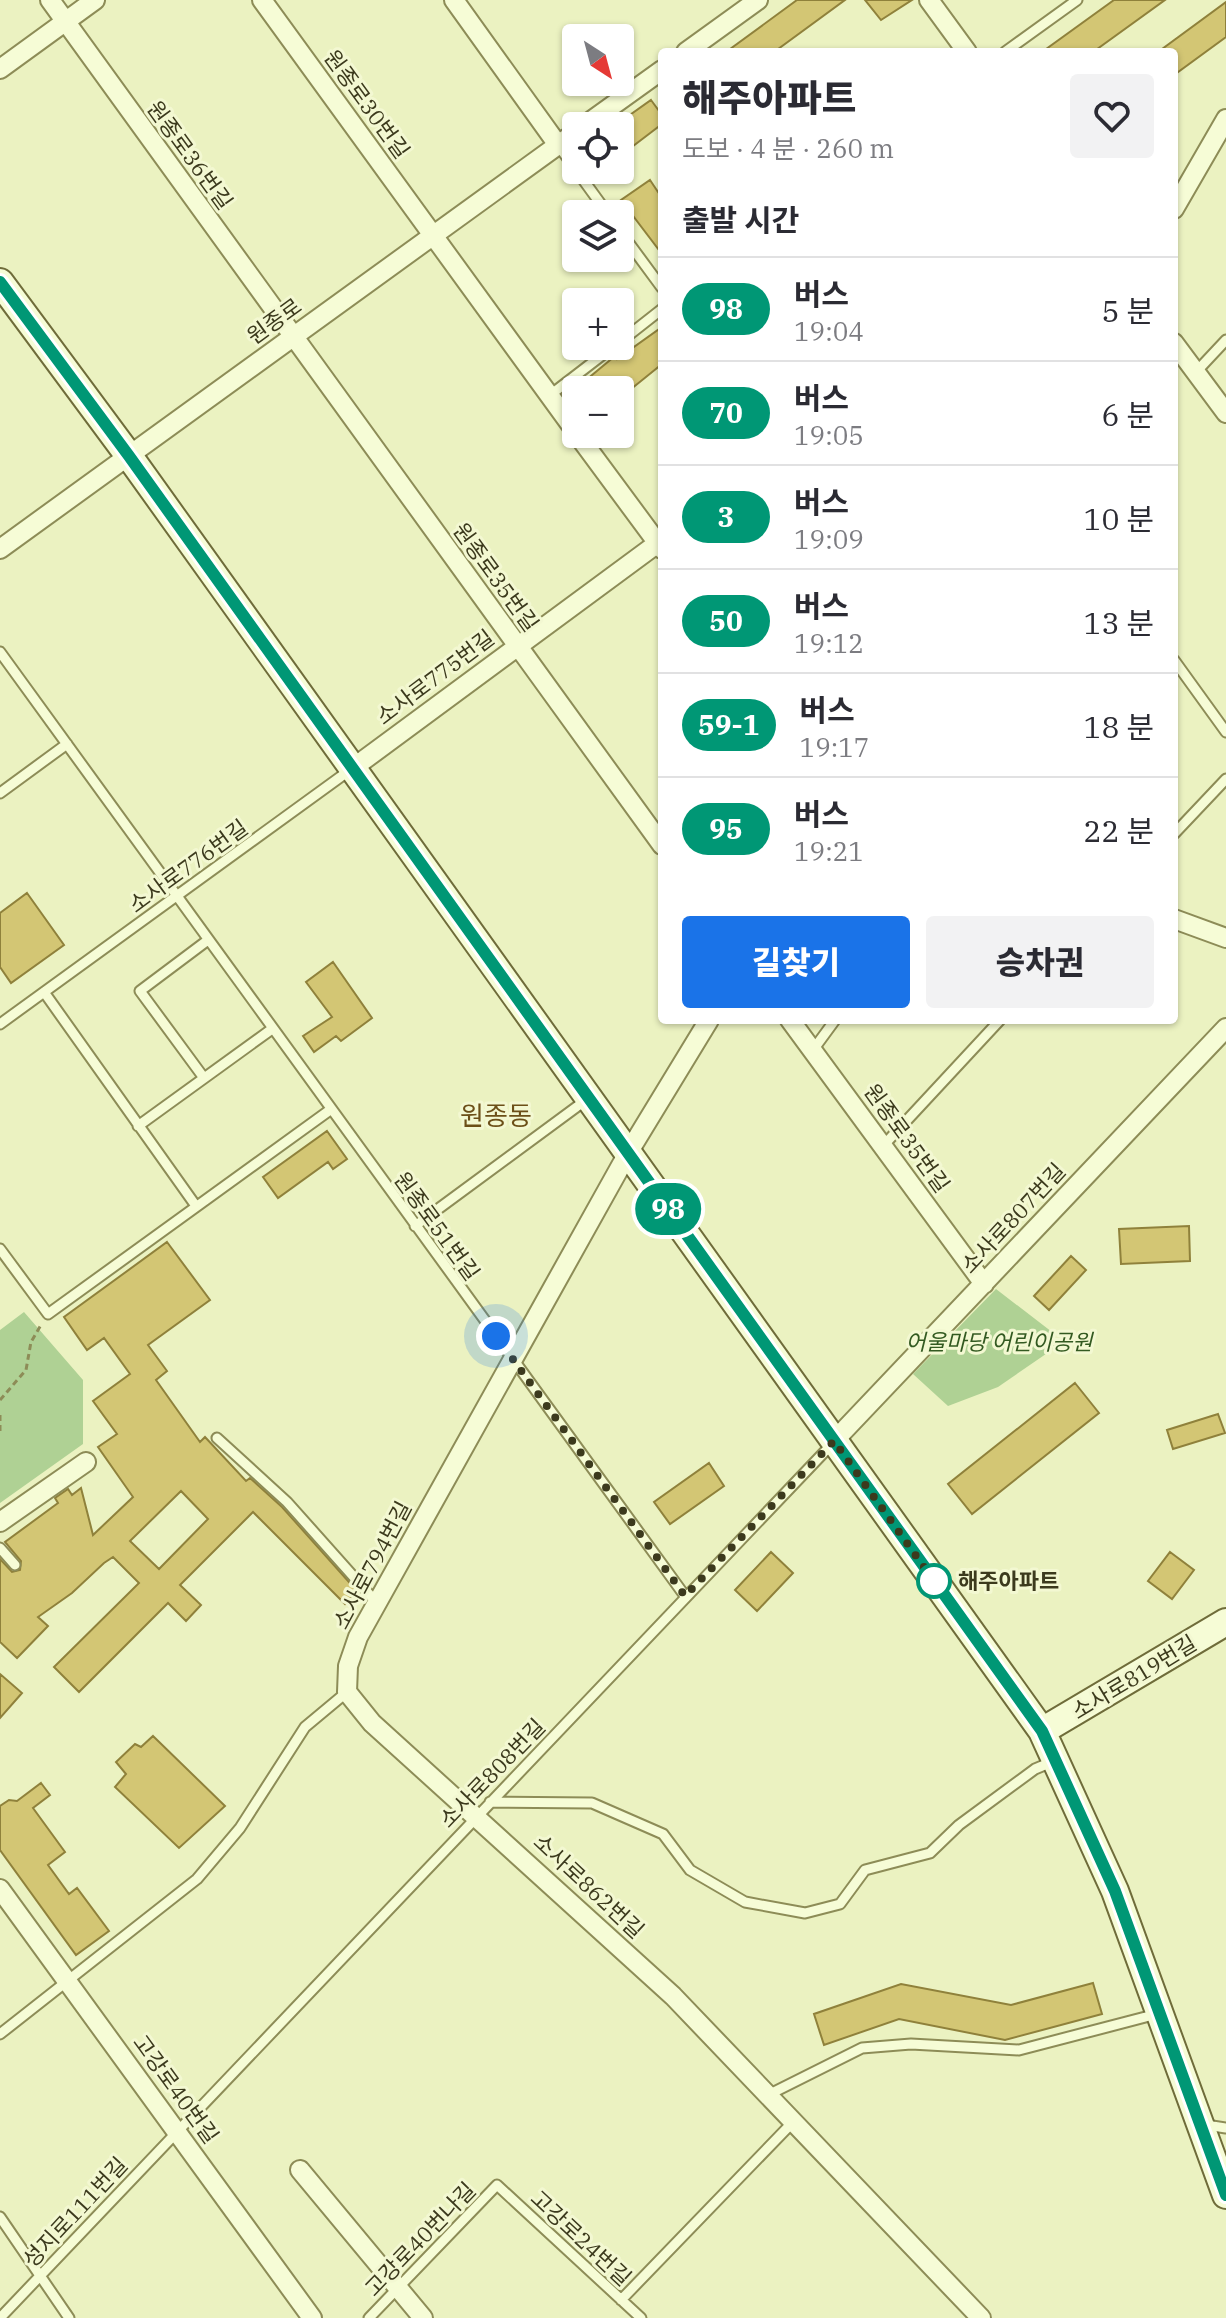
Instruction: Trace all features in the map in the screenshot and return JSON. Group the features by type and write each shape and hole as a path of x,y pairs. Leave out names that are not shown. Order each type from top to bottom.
{"street":[{"name":"원종로36번길","path":"50,0 292,338"},
{"path":"0,69 95,0"},
{"name":"원종로30번길","path":"262,0 562,413"},
{"path":"454,0 558,145"},
{"path":"692,48 758,0"},
{"path":"929,0 964,48"},
{"path":"604,112 658,73"},
{"path":"1178,202 1226,119"},
{"name":"원종로","path":"0,549 562,142"},
{"path":"0,282 129,456 1042,1731 1058,1759 1115,1891 1160,2013 1213,2126 1226,2195"},
{"name":"원종로35번길","path":"292,338 658,840"},
{"path":"1178,348 1226,413"},
{"name":"원종로30번길","path":"588,448 658,540"},
{"name":"소사로775번길","path":"353,768 658,546"},
{"path":"1178,920 1226,938"},
{"name":"소사로794번길","path":"347,1692 348,1666 358,1637 628,1153 707,1024"},
{"name":"원종로35번길","path":"793,1024 984,1284"},
{"name":"소사로807번길","path":"834,1441 1226,1028"},
{"path":"0,1522 86,1462"},
{"name":"소사로819번길","path":"1042,1731 1226,1622"},
{"name":"소사로862번길","path":"347,1692 372,1723 673,1996 981,2318"},
{"name":"고강로40번길","path":"0,1889 312,2318"},
{"path":"300,2170 423,2318"}],"lane":[{"path":"1011,48 1077,0"},
{"path":"558,145 598,200"},
{"path":"634,250 658,283"},
{"path":"634,331 658,312"},
{"path":"1196,372 1226,340"},
{"path":"549,396 596,360"},
{"name":"원종로51번길","path":"0,652 685,1596"},
{"path":"1178,666 1226,732"},
{"path":"0,793 67,744"},
{"name":"소사로776번길","path":"0,1024 353,768"},
{"path":"1178,830 1226,779"},
{"path":"204,1078 140,991 208,940"},
{"path":"44,992 196,1206"},
{"path":"813,1050 832,1024"},
{"path":"883,1146 996,1024"},
{"path":"138,1126 272,1029"},
{"path":"415,1226 589,1098"},
{"path":"0,1249 48,1314 330,1110"},
{"path":"217,1438 287,1502 377,1603"},
{"name":"소사로808번길","path":"177,2131 834,1441"},
{"path":"0,1548 15,1565"},
{"path":"0,2034 197,1879 240,1828 305,1727 347,1692"},
{"path":"490,1802 592,1803 663,1834 690,1870 745,1902 805,1913 840,1904 865,1870 930,1853 959,1825 1022,1778 1058,1759"},
{"path":"767,2095 862,2048 911,2044 1019,2050 1160,2013"},
{"path":"621,2300 793,2122"},
{"name":"성지로111번길","path":"0,2318 177,2131"},
{"name":"고강로40번나길","path":"369,2318 497,2185"},
{"name":"고강로24번길","path":"497,2185 641,2318"},
{"path":"0,2217 42,2274 69,2318"}],"path":[{"path":"0,1400 26,1370 31,1342 48,1314"},
{"path":"0,1415 0,1432"}],"green space":[{"name":"어울마당 어린이공원","path":"996,1289 1052,1332 1059,1345 998,1387 948,1406 913,1374"},
{"path":"24,1312 83,1380 83,1444 0,1503 0,1330"}],"building":[{"path":"797,0 845,0 779,48 731,48"},
{"path":"865,0 912,0 881,20"},
{"path":"1114,0 1165,0 1099,48 1048,48"},
{"path":"1226,2 1226,37 1178,72 1178,48 1163,48"},
{"path":"651,100 658,110 658,127 634,145 634,112"},
{"path":"650,180 658,192 658,249 634,217 634,200 621,200"},
{"path":"658,330 658,367 634,387 634,376 591,376 610,360 634,360 634,347"},
{"path":"27,893 64,945 11,983 0,967 0,913"},
{"path":"333,962 372,1018 341,1041 336,1036 314,1052 303,1036 332,1017 306,982"},
{"path":"327,1131 347,1159 333,1169 328,1162 278,1198 263,1177"},
{"path":"1189,1226 1190,1261 1121,1264 1119,1229"},
{"path":"167,1242 210,1300 148,1345 167,1371 156,1380 200,1442 205,1437 246,1481 250,1478 282,1507 357,1591 345,1604 253,1512 180,1585 201,1605 186,1621 168,1603 79,1692 54,1667 139,1583 113,1557 72,1593 38,1617 48,1626 17,1658 0,1642 0,1559 12,1572 20,1570 21,1561 5,1542 58,1503 55,1498 68,1489 72,1495 81,1488 93,1535 133,1497 98,1447 117,1434 93,1401 130,1374 104,1338 87,1350 64,1317","holes":["181,1491 208,1519 159,1569 130,1541"]},
{"path":"1071,1256 1086,1270 1049,1310 1034,1296"},
{"path":"1075,1383 1099,1413 972,1514 948,1484"},
{"path":"1218,1414 1225,1433 1173,1449 1167,1430"},
{"path":"709,1463 724,1486 670,1524 654,1502"},
{"path":"771,1552 793,1573 757,1611 735,1590"},
{"path":"1170,1552 1194,1570 1172,1599 1148,1581"},
{"path":"0,1674 22,1693 0,1718"},
{"path":"153,1736 225,1806 179,1848 115,1787 126,1774 116,1762 135,1744 141,1747"},
{"path":"41,1783 50,1795 33,1808 65,1852 48,1865 69,1894 77,1888 109,1931 76,1955 0,1850 0,1806 9,1800 17,1801"},
{"path":"1093,1983 1102,2014 1005,2040 899,2019 824,2045 814,2014 901,1984 1011,2005"}],"bus line":[{"name":"98","path":"0,282 129,456 1042,1731 1058,1759 1115,1891 1226,2195"}],"place":[{"name":"해주아파트","path":"934,1581"}],"district":[{"name":"원종동","path":"496,1116"}],"route":[{"path":"496,1336 685,1596 834,1441 934,1581"}]}
